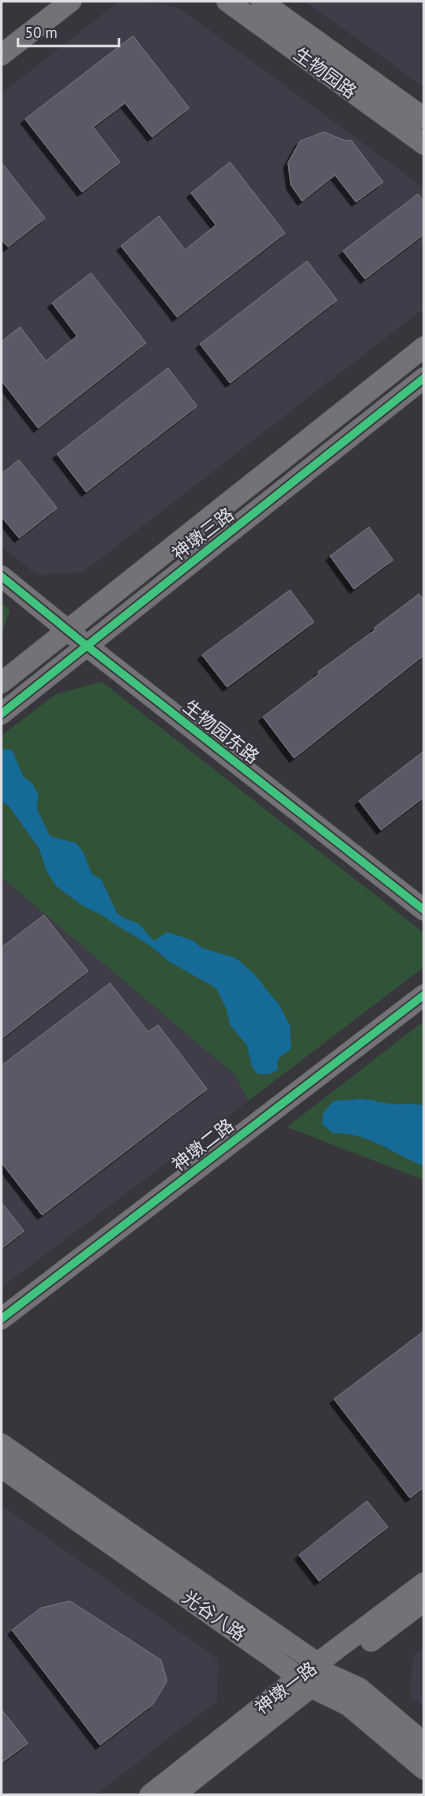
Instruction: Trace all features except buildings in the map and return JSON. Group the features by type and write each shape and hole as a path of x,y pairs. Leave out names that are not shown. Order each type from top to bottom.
{"street":[{"path":"1,55 71,1"},
{"name":"生物园路","path":"227,1 424,144"},
{"name":"生物园路","path":"261,1 424,118"},
{"name":"神墩三路","path":"1,683 424,346"},
{"name":"神墩三路","path":"1,714 424,378"},
{"name":"生物园东路","path":"1,576 87,646 424,910"},
{"name":"神墩二路","path":"1,1319 424,994"},
{"name":"光谷八路","path":"1,1444 322,1669 359,1688 424,1743"},
{"name":"光谷八路","path":"1,1467 273,1658 304,1682 348,1705 424,1769"},
{"name":"神墩一路","path":"322,1669 424,1583"},
{"name":"神墩一路","path":"150,1795 322,1669 424,1602"},
{"name":"神墩一路","path":"174,1795 304,1682"}],"shaded area":[{"path":"305,1 424,1 424,87"},
{"path":"118,2 164,4 182,10 424,188 424,308 83,572 37,575 1,546 1,94"},
{"path":"1,877 235,1075 248,1101 1,1288"},
{"path":"1,1505 218,1659 217,1701 95,1795 1,1795"},
{"path":"424,1648 424,1707 410,1696 413,1656"}],"green space":[{"path":"1,603 10,610 1,635"},
{"path":"102,682 424,933 424,967 248,1101 235,1075 1,877 1,736 56,694"},
{"path":"424,1021 424,1180 287,1127"}],"water":[{"path":"1,749 12,750 23,776 32,783 38,794 37,809 50,836 76,843 83,852 92,874 101,879 117,913 139,924 154,941 167,932 192,940 202,948 236,958 254,974 280,1006 290,1026 291,1049 279,1058 277,1062 278,1070 269,1074 258,1074 252,1067 247,1045 230,1025 226,1008 216,988 170,962 148,944 102,915 83,906 56,886 46,870 39,848 8,805 1,801"},
{"path":"360,1099 424,1106 424,1166 358,1136 333,1133 322,1124 323,1113 334,1101"}],"cycle path":[{"path":"1,714 424,378"},
{"path":"1,576 87,646 424,910"},
{"path":"1,1319 424,995"}]}
